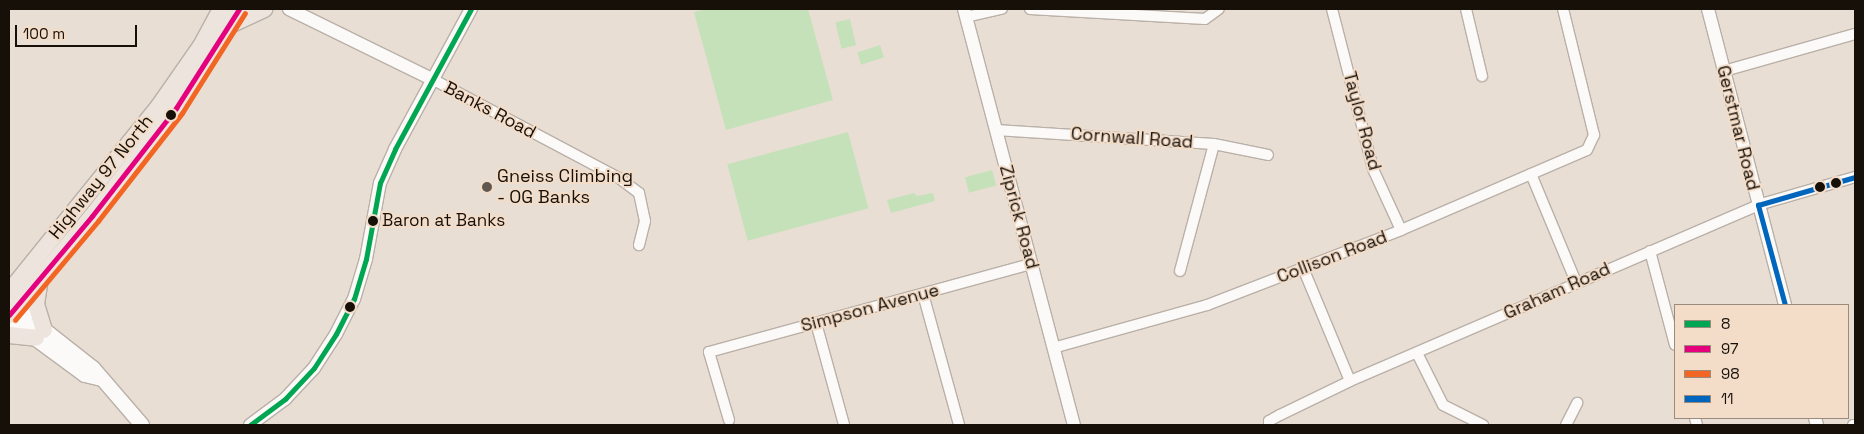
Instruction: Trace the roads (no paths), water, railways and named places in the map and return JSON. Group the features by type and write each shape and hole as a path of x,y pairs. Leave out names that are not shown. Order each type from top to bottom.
{"highway":[{"name":"Highway 97 North","path":"10,311 36,270 159,106 221,15 239,9"},
{"path":"221,15 265,9"},
{"name":"Highway 97 North","path":"9,292 36,270"},
{"path":"9,273 36,270 36,304 40,334 9,335"}],"main road":[{"path":"10,311 40,334 85,375 102,379 142,425"}],"street":[{"name":"Banks Road","path":"289,9 434,80 619,178 639,193 645,221 639,245"},
{"path":"250,425 285,398 314,368 336,334 354,299 366,259 380,183 395,150 471,9"},
{"path":"965,13 1002,9"},
{"path":"1030,9 1206,19 1219,10"},
{"name":"Taylor Road","path":"1332,9 1373,170 1401,230"},
{"path":"1466,9 1482,76"},
{"name":"Collison Road","path":"1053,348 1207,306 1401,230 1587,150 1594,135 1563,9"},
{"name":"Gerstmar Road","path":"1708,9 1785,304"},
{"name":"Ziprick Road","path":"965,13 1074,425"},
{"path":"1724,71 1855,34"},
{"name":"Cornwall Road","path":"996,130 1214,144 1268,155"},
{"path":"1180,271 1214,144"},
{"path":"1530,174 1576,282"},
{"name":"Graham Road","path":"1269,425 1269,421 1280,414 1350,381 1418,353 1576,282 1758,205 1855,177"},
{"path":"1650,251 1674,341"},
{"name":"Simpson Avenue","path":"729,420 709,352 1031,264"},
{"path":"1303,268 1350,381"},
{"path":"923,294 959,425"},
{"path":"816,323 844,425"},
{"path":"1418,353 1443,405 1483,425"},
{"path":"1566,425 1577,404"}],"place":[{"name":"Gneiss Climbing - OG Banks","path":"487,187"},
{"name":"Baron at Banks","path":"373,221"}]}
